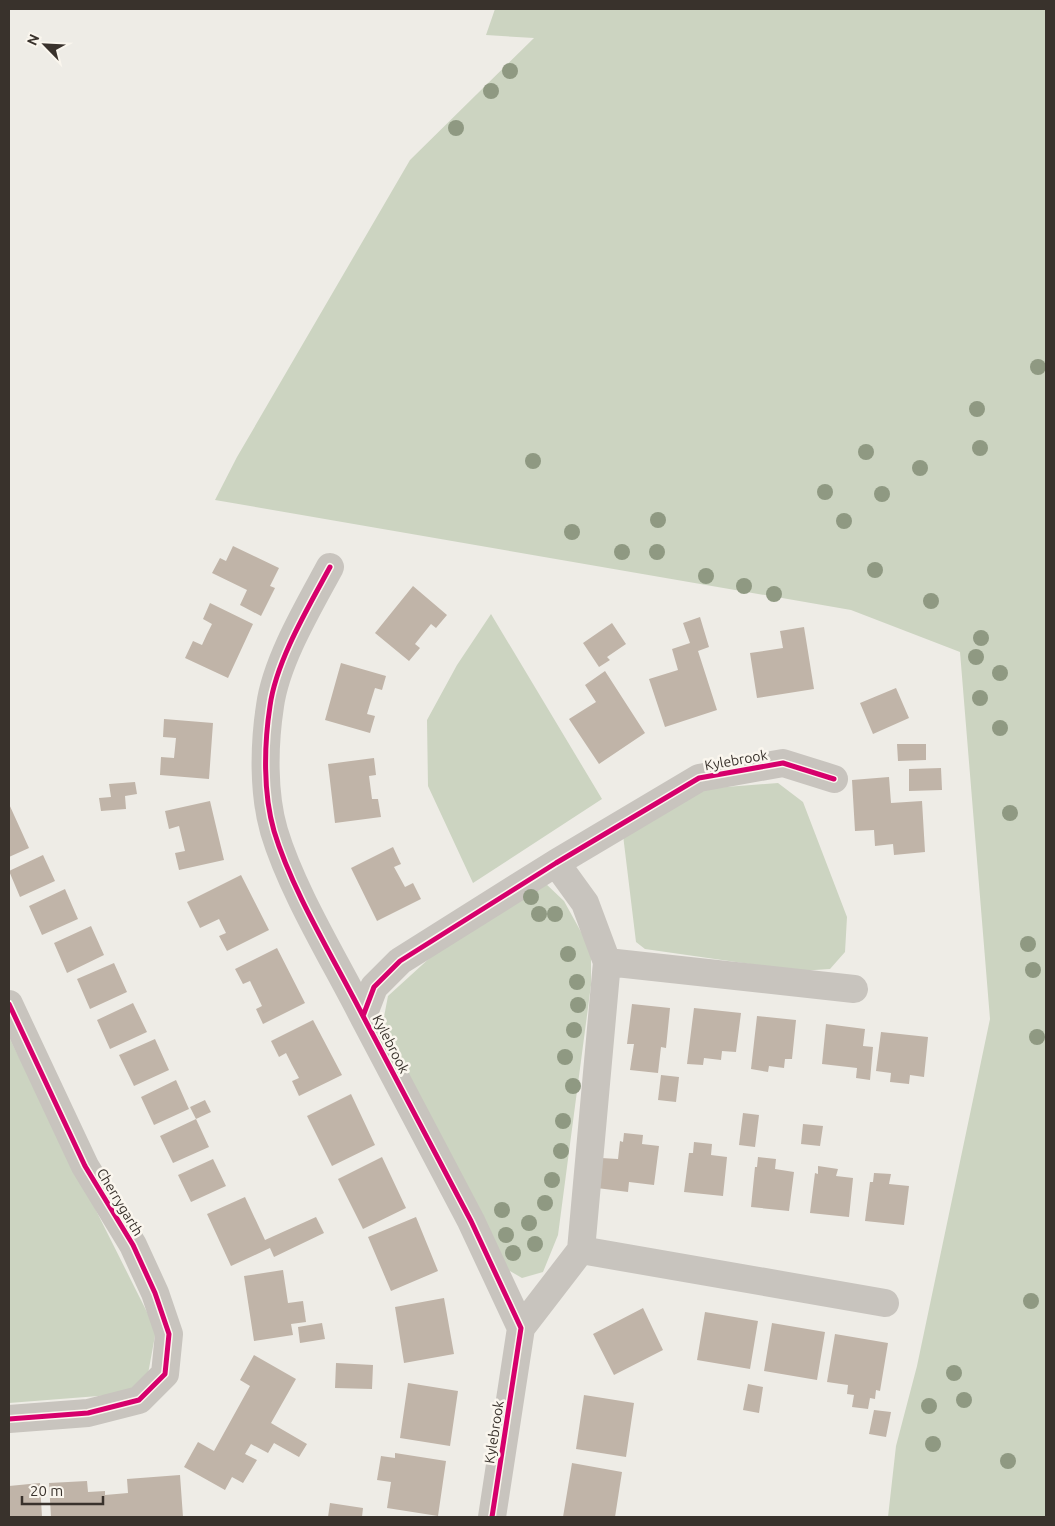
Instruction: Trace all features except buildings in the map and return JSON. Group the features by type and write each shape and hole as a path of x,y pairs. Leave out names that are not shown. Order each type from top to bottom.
{"street":[{"path":"330,567 299,624 283,663 270,705 267,751 268,793 274,830 288,866 363,1016"},
{"name":"Kylebrook","path":"492,1517 521,1328 471,1221 363,1016 374,987 400,962 556,863 698,778 783,763 834,779"},
{"path":"521,1328 581,1250 607,962 585,903 556,863"},
{"path":"607,962 854,989"},
{"name":"Cherrygarth","path":"9,1004 85,1166 133,1245 155,1293 169,1334 165,1374 139,1400 88,1413 9,1419"},
{"path":"581,1250 886,1303"}],"green space":[{"path":"495,9 1046,9 1046,1517 888,1517 896,1446 917,1366 990,1019 960,652 851,610 215,500 237,457 410,160 534,38 486,35"},
{"path":"491,614 602,799 473,883 428,786 427,720 457,665"},
{"path":"778,783 803,802 847,917 845,952 830,969 799,971 645,949 636,942 623,835 701,789"},
{"path":"544,882 564,901 591,950 591,985 558,1235 543,1272 522,1278 503,1267 383,1022 388,996 444,945"},
{"path":"9,1037 156,1330 148,1374 129,1391 111,1395 9,1403"}],"cycle path":[{"path":"330,567 294,634 273,689 267,737 266,785 274,831 291,877 314,925 363,1016"},
{"path":"492,1517 521,1328 471,1221 363,1016 374,987 400,961 556,863 699,778 783,763 834,779"},
{"path":"9,1004 85,1166 133,1245 155,1293 169,1334 165,1374 139,1400 88,1413 9,1419"}]}
